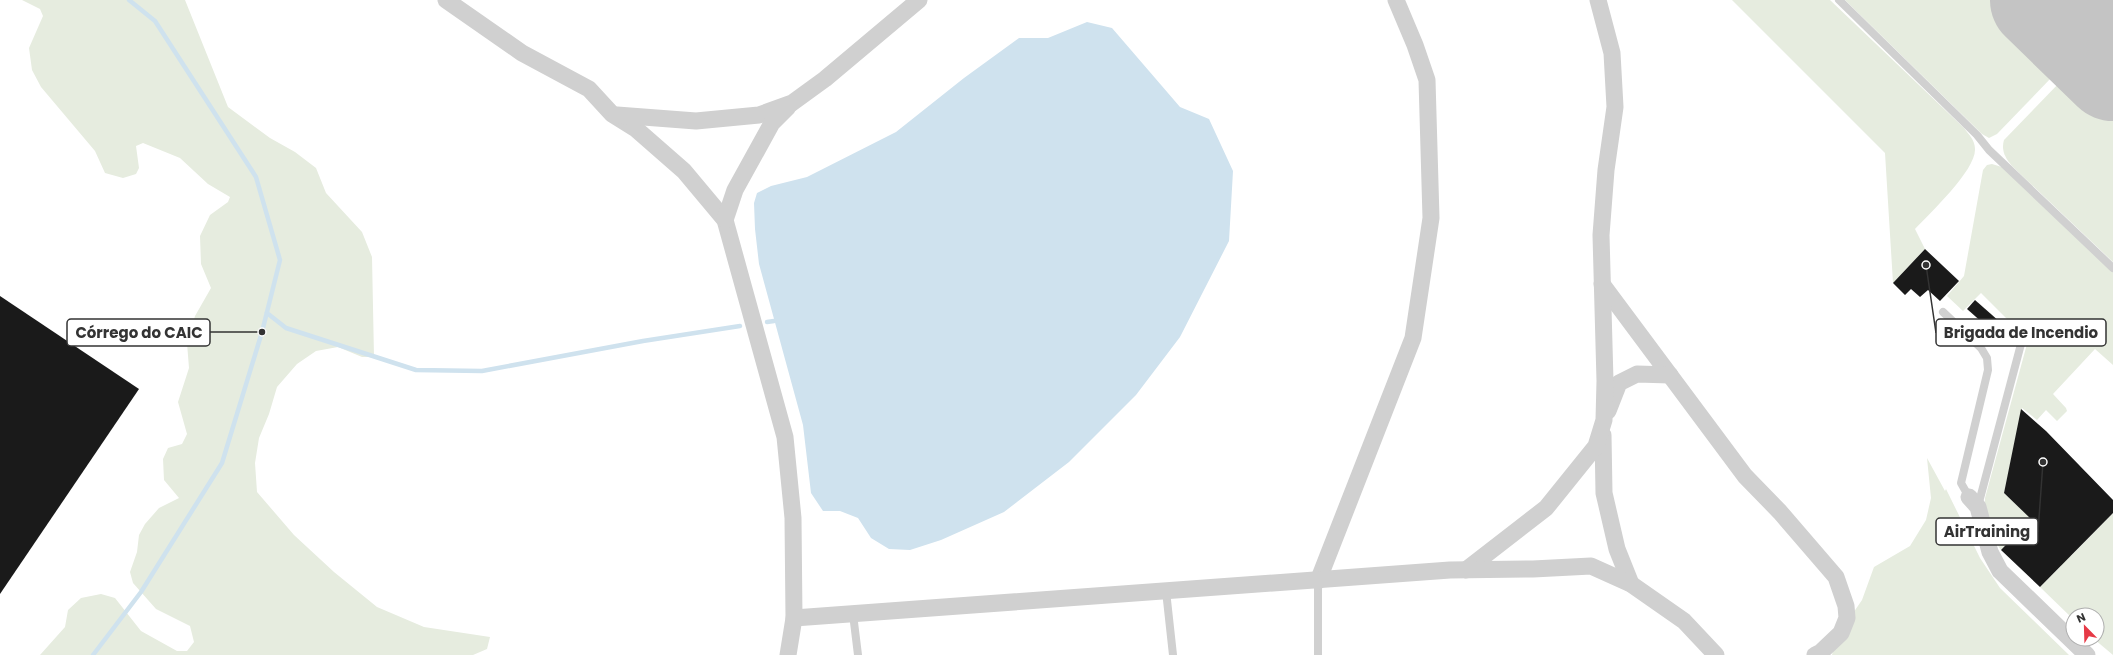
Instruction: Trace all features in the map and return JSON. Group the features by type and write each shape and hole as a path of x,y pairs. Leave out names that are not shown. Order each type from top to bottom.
{"street":[{"path":"446,0 522,53 589,89 612,114 636,129 684,171 725,220 785,437 794,518 794,618 788,655"},
{"path":"725,220 735,190 772,123 792,103 825,79 919,0"},
{"path":"1318,581 1413,338 1430,218 1427,80 1415,45 1396,0"},
{"path":"1598,0 1612,53 1615,107 1606,170 1601,236 1604,420 1602,464 1604,493 1617,549 1631,584"},
{"path":"612,114 696,121 759,115 792,103"},
{"path":"1602,284 1745,476 1780,512 1836,577 1846,606 1847,618 1841,633 1821,652 1815,655"},
{"path":"1466,570 1546,508 1596,446 1604,420 1619,383 1637,374 1670,375"},
{"path":"1973,502 1990,552 2000,571 2088,655"},
{"path":"794,618 1466,570 1533,570 1591,566 1631,584 1684,620 1716,655"}],"lane":[{"path":"1839,0 1977,135 1989,150 2113,268"},
{"path":"1943,312 1980,348 1987,358 1988,370 1961,478 1962,486 1973,502"},
{"path":"1973,502 2021,344"},
{"path":"1318,581 1318,655"},
{"path":"1166,591 1173,655"},
{"path":"853,614 858,655"}],"shaded area":[{"path":"22,0 185,0 228,107 270,138 295,152 316,168 326,193 362,232 372,257 374,357 362,357 338,347 316,351 297,364 277,387 269,414 259,438 255,463 257,492 294,535 334,572 377,607 424,627 490,637 487,649 473,655 40,655 65,627 68,610 81,598 101,594 115,598 141,631 177,651 187,651 194,642 190,626 156,609 133,583 130,572 137,552 139,535 145,524 159,508 179,498 164,480 163,459 168,448 182,444 187,434 178,402 189,368 187,343 195,316 211,288 201,264 200,236 210,215 228,202 230,197 208,184 180,158 143,143 136,146 139,168 136,174 123,178 105,173 95,151 41,87 32,70 29,48 43,16 40,9"},
{"path":"1732,0 1830,0 1964,128 1973,140 1975,149 1973,158 1968,168 1951,191 1915,229 1925,249 1893,283 1885,153"},
{"path":"1845,0 1990,0 2052,60 2056,69 2052,77 1997,134 1989,138 1982,134"},
{"path":"2091,0 2113,0 2113,21"},
{"path":"2068,76 2071,77 2113,117 2113,262 2012,166 2007,160 2003,151 2004,140 2062,80"},
{"path":"1992,164 2005,168 2113,272 2113,365 2095,349 2053,394 2067,411 2057,421 2046,410 2037,420 2022,408 2004,493 2071,556 2113,513 2113,655 2104,647 2105,647 2105,607 2065,607 2065,611 2040,587 2061,566 2023,528 2001,550 1994,539 1987,518 1985,498 2027,344 2010,332 2012,324 1981,293 1963,311 1947,296 1964,276 1983,170 1987,165"},
{"path":"1927,458 1945,491 1946,489 1980,558 2000,588 2069,655 1832,655 1836,638 1862,600 1874,567 1910,546 1926,520 1931,498"}],"water":[{"path":"1087,22 1112,28 1180,107 1209,119 1233,171 1229,241 1180,337 1136,395 1069,462 1004,512 941,540 910,550 889,549 871,538 858,518 840,511 823,511 811,493 803,425 759,264 754,203 757,193 771,186 807,177 896,132 964,78 1019,38 1048,38"}],"building":[{"path":"1925,249 1959,281 1940,301 1928,290 1920,297 1911,289 1905,295 1893,283"},
{"path":"0,296 139,389 0,594"},
{"path":"1975,300 2000,322 1992,331 1967,309"},
{"path":"2021,409 2046,431 2113,500 2113,513 2040,587 2001,550 2031,519 2004,493"}],"waterway":[{"path":"93,655 141,592 222,463 262,332 280,260 256,177 155,21 129,0"},
{"path":"267,313 286,328 416,370 482,371 643,341 740,326"},
{"path":"767,322 774,321"}],"runway":[{"path":"2041,0 2113,70"}],"place":[{"name":"Brigada de Incendio","path":"1926,265"},
{"name":"Córrego do CAIC","path":"262,332"},
{"name":"AirTraining","path":"2043,462"}]}
